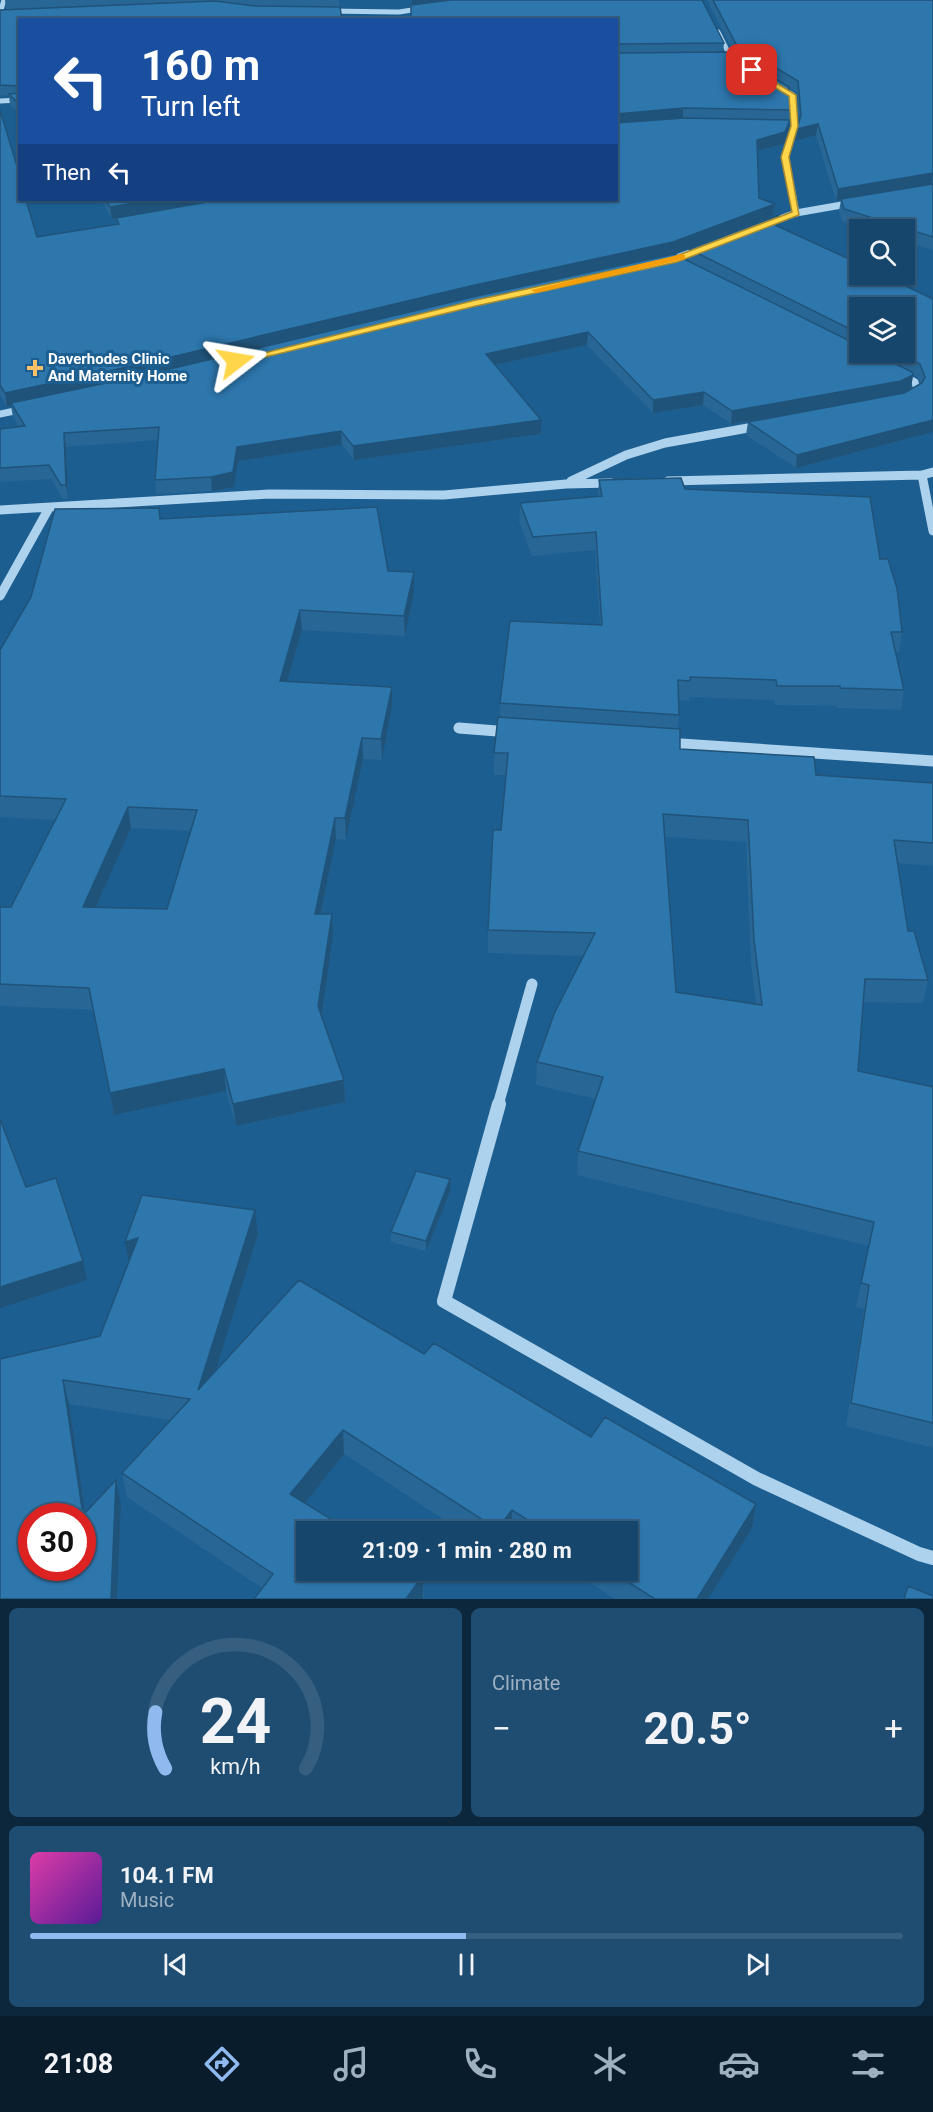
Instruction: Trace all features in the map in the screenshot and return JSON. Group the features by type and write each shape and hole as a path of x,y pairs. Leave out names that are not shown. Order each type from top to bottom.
{"street":[{"path":"4,0 0,14 11,14"},
{"path":"316,11 399,12 432,7"},
{"path":"716,29 731,58"},
{"path":"720,58 731,58 741,64"},
{"path":"772,83 793,95 795,126 785,157 796,213"},
{"path":"0,101 18,100"},
{"path":"783,126 795,126"},
{"path":"763,226 796,213 861,202"},
{"path":"662,263 707,247"},
{"path":"674,260 684,266"},
{"path":"894,371 915,382 916,391 901,400"},
{"path":"0,414 37,406"},
{"path":"567,484 626,455 665,443 771,424"},
{"path":"661,481 922,475 933,472"},
{"path":"922,475 933,531"},
{"path":"0,510 269,494 444,495 567,484 626,482"},
{"path":"0,596 49,508"},
{"path":"459,729 518,733"},
{"path":"660,742 933,761"},
{"path":"532,984 444,1301 757,1479 919,1554 933,1558"}],"building":[{"path":"451,0 702,0 724,43 618,44 618,18 411,18 411,5"},
{"path":"713,0 933,0 933,173 838,189 818,124 797,129 801,115 798,81 736,44"},
{"path":"215,1 255,6 340,7 342,18 18,18 18,86 0,85 0,10"},
{"path":"731,52 789,87 791,110 683,108 618,114 618,53"},
{"path":"18,93 18,103 9,94"},
{"path":"0,110 18,169 18,201 26,201 37,237 119,224 116,218 213,201 618,201 618,123 684,118 790,120 785,132 757,140 759,198 775,204 673,242 475,285 146,363 5,393 0,385"},
{"path":"933,184 933,237 915,231 915,219 876,219 844,209 841,199"},
{"path":"107,201 149,201 110,207"},
{"path":"779,215 775,225 849,259 849,285 904,285 933,299 933,420 797,455 748,422 904,393 922,383 925,377 920,364 915,362 915,297 849,297 849,329 689,249"},
{"path":"674,254 849,341 849,363 894,363 912,372 913,375 901,381 732,411 704,392 653,400 588,332 486,354 541,420 353,446 341,431 237,447 233,472 211,477 155,480 159,427 64,433 66,485 61,485 49,465 0,468 0,429 25,426 11,403 149,374 477,296"},
{"path":"681,478 685,489 870,497 880,559 888,559 897,588 902,632 891,632 904,690 840,688 840,686 777,686 776,680 690,677 690,681 678,680 679,715 500,703 510,621 602,625 596,532 533,537 520,503 602,496 599,480"},
{"path":"377,507 388,571 414,572 404,616 300,610 280,681 392,687 381,739 362,738 345,818 335,818 315,914 332,914 318,1006 344,1080 233,1104 224,1069 110,1093 89,988 0,984 0,907 11,907 66,799 0,796 0,650 31,597 55,509 159,508 160,519","holes":["128,807 197,810 167,909 83,907"]},
{"path":"498,717 680,729 680,749 814,757 816,775 933,783 933,843 894,840 908,931 914,931 928,980 865,979 858,1071 933,1087 933,1423 851,1403 869,1285 861,1283 874,1222 578,1151 603,1077 537,1062 554,1014 595,933 488,930 493,830 501,830 508,753 494,753","holes":["663,814 748,820 754,940 762,1005 676,992"]},
{"path":"0,1119 26,1187 56,1178 83,1261 0,1287"},
{"path":"416,1171 450,1179 426,1241 391,1232"},
{"path":"142,1195 255,1210 198,1390 299,1280 424,1354 434,1343 591,1437 605,1417 756,1504 697,1599 655,1599 626,1581 638,1581 638,1521 530,1521 512,1510 503,1521 485,1521 343,1430 290,1494 334,1521 296,1521 296,1581 419,1581 406,1599 254,1599 273,1574 122,1473 190,1399 63,1380 81,1503 18,1503 18,1581 96,1581 94,1503 116,1480 111,1599 0,1599 0,1359 100,1336 138,1238 125,1242"},
{"path":"908,1586 933,1596 933,1599 904,1599"}],"slow traffic":[{"path":"536,290 682,257"}],"place":[{"name":"Daverhodes Clinic And Maternity Home","path":"35,368"}],"route":[{"path":"236,361 476,303 674,260 796,213 785,157 795,126 793,95 752,70"}]}
